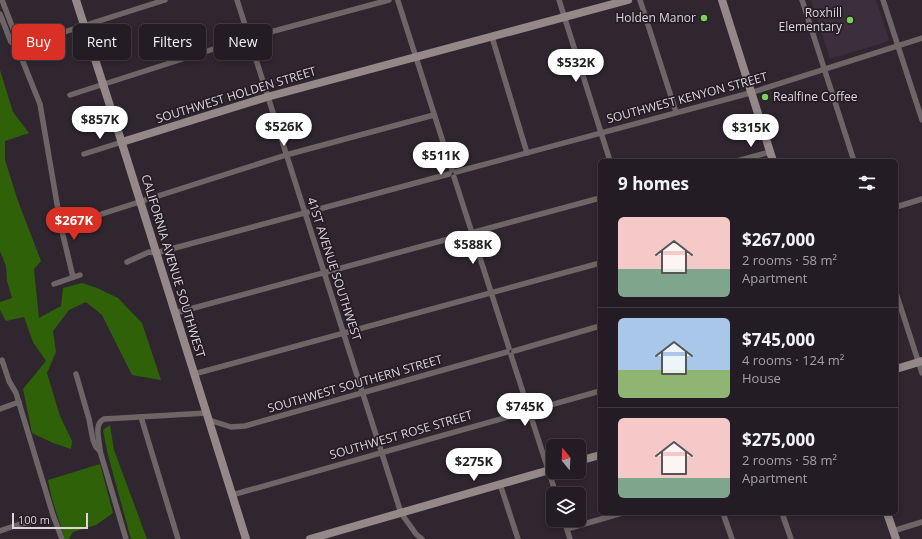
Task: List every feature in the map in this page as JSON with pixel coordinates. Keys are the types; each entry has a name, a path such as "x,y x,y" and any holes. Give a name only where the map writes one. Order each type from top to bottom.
{"main road":[{"name":"CALIFORNIA AVENUE SOUTHWEST","path":"76,0 83,24"},
{"name":"SOUTHWEST HOLDEN STREET","path":"122,142 267,97 628,0"},
{"path":"722,0 750,93 772,159"},
{"name":"CALIFORNIA AVENUE SOUTHWEST","path":"95,60 246,539"},
{"path":"898,368 920,361"},
{"path":"586,459 598,456"},
{"path":"310,539 327,537 401,513 546,471"},
{"path":"888,515 894,535"}],"street":[{"path":"2,0 12,26"},
{"path":"90,24 165,0"},
{"name":"41ST AVENUE SOUTHWEST","path":"237,0 244,24"},
{"path":"272,32 389,0"},
{"path":"398,0 529,411 546,459"},
{"path":"559,0 609,159"},
{"path":"640,0 676,112"},
{"path":"802,0 853,159"},
{"path":"883,0 922,120"},
{"path":"0,14 12,42"},
{"path":"492,37 527,153"},
{"name":"SOUTHWEST KENYON STREET","path":"127,262 149,252 156,253 750,93 922,38"},
{"path":"70,95 214,49"},
{"path":"23,60 40,104 61,227 73,277"},
{"name":"41ST AVENUE SOUTHWEST","path":"255,60 401,513 416,534 422,539"},
{"path":"61,227 286,155 434,115"},
{"name":"SOUTHWEST HOLDEN STREET","path":"84,154 122,142"},
{"path":"744,159 770,152"},
{"path":"175,313 598,199"},
{"path":"898,207 922,199"},
{"path":"194,374 598,264"},
{"path":"54,284 80,275"},
{"path":"898,299 920,361 922,374"},
{"name":"SOUTHWEST SOUTHERN STREET","path":"100,451 97,426 100,421 109,419 208,416 231,427 245,426 598,327"},
{"path":"2,360 9,381 19,402 62,539"},
{"path":"76,374 89,419 93,440 96,447 100,451 126,539"},
{"name":"SOUTHWEST ROSE STREET","path":"232,495 598,392"},
{"path":"0,409 19,402"},
{"path":"140,418 178,539"},
{"path":"500,484 518,539"},
{"path":"570,539 567,529 615,515"},
{"path":"724,515 732,539"},
{"path":"783,515 791,539"},
{"path":"0,531 31,522"},
{"path":"894,535 922,522"}],"shaded area":[{"name":"Roxhill Elementary","path":"811,0 876,0 889,39 886,42 830,59"}],"green space":[{"path":"0,70 13,112 29,133 5,141 5,160 18,201 41,261 34,269 39,318 61,306 63,288 82,283 118,298 142,323 161,380 132,375 102,315 86,302 69,310 53,331 56,352 47,373 60,416 72,441 71,449 53,443 32,433 23,389 46,361 33,342 24,317 6,321 0,310 0,302 12,298 7,281 6,266 0,251"},
{"path":"110,425 114,450 147,539 131,539 108,455 103,430"},
{"path":"100,464 113,513 96,525 73,532 69,539 65,539 52,499 48,480"}],"place":[{"name":"Holden Manor","path":"704,18"},
{"name":"Roxhill Elementary","path":"850,20"},
{"name":"Realfine Coffee","path":"765,97"}]}
